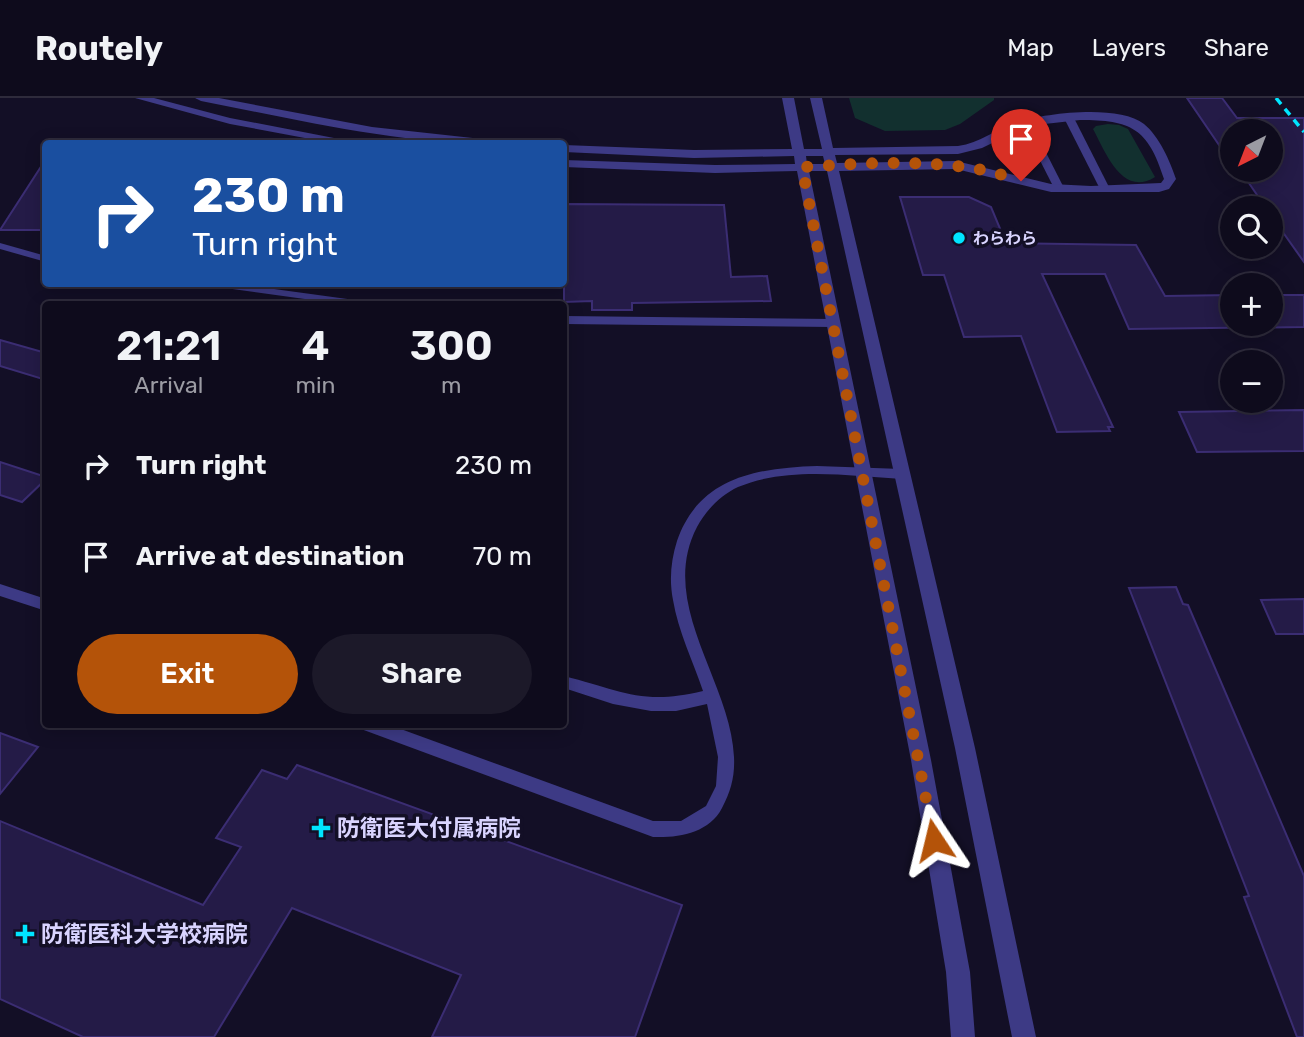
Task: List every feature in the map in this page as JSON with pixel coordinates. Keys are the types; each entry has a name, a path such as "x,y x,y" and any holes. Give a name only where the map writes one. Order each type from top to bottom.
{"street":[{"path":"141,98 230,121 337,140"},
{"path":"201,98 372,130 457,140"},
{"path":"788,98 925,787 958,972 963,1037"},
{"path":"816,98 965,748 1024,1037"},
{"path":"567,164 704,169 800,160 969,149 988,143 1026,123 1069,118 1113,118 1140,125 1169,175 1169,183 1159,188 1059,188 1035,185 993,171 956,165 830,159"},
{"path":"567,149 800,160"}],"lane":[{"path":"1069,118 1105,189"},
{"path":"1026,123 1059,188"},
{"path":"0,246 42,258"},
{"path":"240,287 340,301"},
{"path":"567,320 832,323"},
{"path":"378,728 653,830 684,829 707,816 722,795 728,764 724,737 680,599 679,561 688,529 695,517 717,495 732,485 750,479 796,471 902,474"},
{"path":"0,590 42,604"},
{"path":"567,683 620,700 645,704 666,705 712,696"}],"green space":[{"path":"849,98 994,100 960,124 945,130 885,131 855,118"},
{"path":"1108,124 1128,129 1155,177 1143,182 1133,181 1116,169 1093,129"}],"building":[{"path":"1187,98 1222,98 1237,118 1304,118 1304,262 1283,232 1283,196 1258,196 1248,182 1283,182 1283,119 1220,119 1220,146"},
{"path":"42,165 42,230 0,230"},
{"path":"900,197 969,197 991,207 1006,243 1136,245 1165,296 1220,295 1220,328 1129,329 1105,274 1042,274 1113,427 1108,427 1110,431 1057,432 1021,336 964,337 944,275 923,275"},
{"path":"567,204 724,205 731,277 767,276 771,301 632,303 632,310 592,310 592,301 564,301 564,287 567,287"},
{"path":"1283,295 1304,295 1304,327 1283,327"},
{"path":"0,340 42,352 42,379 0,366"},
{"path":"1283,410 1304,410 1304,451 1197,452 1179,412 1283,413"},
{"path":"0,462 42,476 42,483 22,502 0,495"},
{"path":"1176,587 1183,604 1188,605 1304,876 1304,1037 1297,1037 1244,897 1249,896 1129,588"},
{"path":"1304,599 1304,634 1276,634 1261,600"},
{"path":"0,733 38,747 0,794"},
{"path":"297,765 682,905 635,1037 432,1037 461,975 292,908 214,1037 83,1037 0,999 0,821 203,905 241,847 216,838 262,770 287,779"}],"railway":[{"path":"1276,98 1304,132"}],"place":[{"name":"わらわら","path":"959,238"},
{"name":"防衛医大付属病院","path":"321,828"},
{"name":"防衛医科大学校病院","path":"25,934"}],"route":[{"path":"934,840 802,167 956,165 993,171 1021,181"}]}
